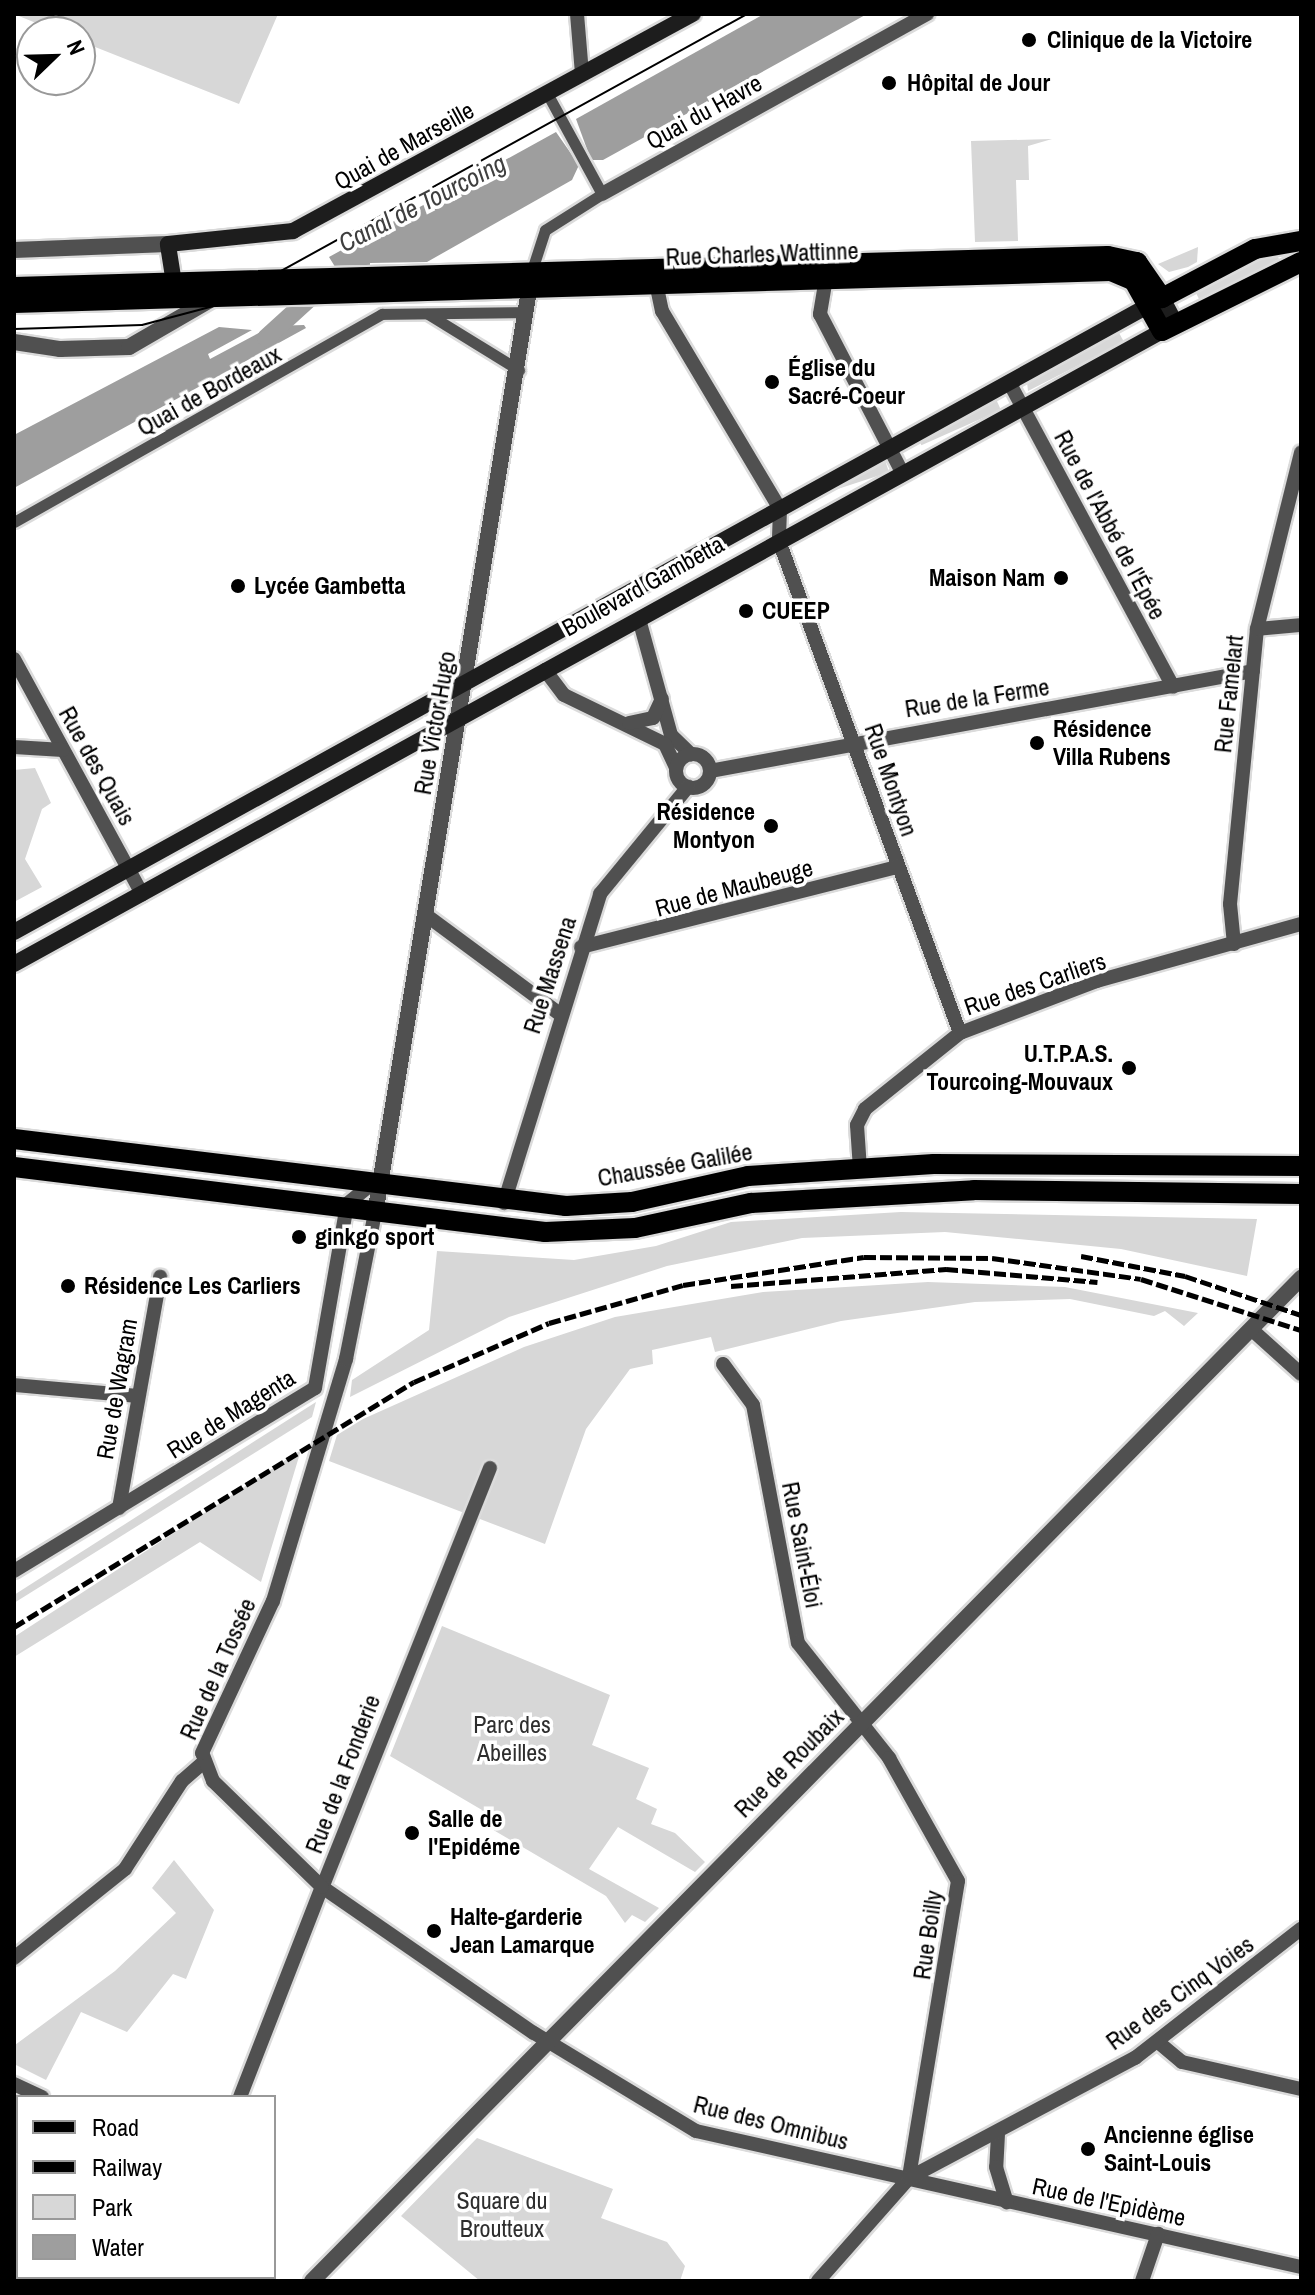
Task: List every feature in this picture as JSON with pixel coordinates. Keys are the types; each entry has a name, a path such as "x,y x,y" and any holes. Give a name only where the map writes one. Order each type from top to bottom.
{"main road":[{"name":"Quai de Marseille","path":"168,244 281,235 693,14"},
{"name":"Boulevard Gambetta","path":"14,932 1248,252 1301,241"},
{"path":"168,244 175,291"},
{"name":"Boulevard Gambetta","path":"14,964 1169,328 1301,262"},
{"name":"Rue Charles Wattinne","path":"175,291 210,300 332,298 531,280 656,283 828,271"},
{"name":"Rue Charles Wattinne","path":"175,291 358,282 828,271 1111,271 1131,278 1155,302 1169,328"},
{"path":"14,287 175,291"},
{"path":"14,303 175,291"},
{"name":"Chaussée Galilée","path":"14,1139 380,1181 504,1203 613,1204 723,1180 860,1169 1052,1161 1301,1166"},
{"name":"Chaussée Galilée","path":"14,1167 347,1204 475,1227 573,1232 635,1228 751,1203 931,1192 1301,1194"}],"street":[{"path":"577,14 582,74"},
{"name":"Quai du Havre","path":"531,280 545,230 602,194 927,14"},
{"path":"547,93 602,194"},
{"path":"14,250 168,244"},
{"path":"828,271 820,314 903,474"},
{"name":"Rue Victor Hugo","path":"376,1208 519,370 531,280"},
{"path":"656,283 668,324 780,509 779,541"},
{"path":"167,330 175,291"},
{"path":"14,342 120,348 167,330 210,300"},
{"name":"Quai de Bordeaux","path":"14,522 382,314 526,312"},
{"path":"428,313 519,370"},
{"name":"Rue de l'Abbé de l'Épée","path":"1009,382 1173,687"},
{"name":"Rue Famelart","path":"1234,944 1230,904 1257,629 1301,452"},
{"name":"Rue Montyon","path":"779,541 960,1033"},
{"path":"639,619 671,735 710,771"},
{"path":"1257,629 1301,625"},
{"name":"Rue des Quais","path":"14,659 142,894"},
{"path":"545,670 564,695 665,744 688,787"},
{"name":"Rue de la Ferme","path":"710,771 1253,671"},
{"path":"625,722 653,718 663,697"},
{"path":"14,747 63,750"},
{"path":"676,768 691,754"},
{"name":"Rue Massena","path":"504,1203 581,947 604,884 688,787 704,783 710,771"},
{"name":"Rue de Maubeuge","path":"581,947 898,867"},
{"path":"426,915 560,1014"},
{"name":"Rue des Carliers","path":"860,1169 857,1125 865,1109 960,1033 1097,981 1301,924"},
{"path":"347,1204 380,1181"},
{"name":"Rue de Magenta","path":"14,1571 315,1388 347,1204"},
{"name":"Rue de la Tossée","path":"322,1887 222,1791 203,1763 273,1601 346,1359 376,1208"},
{"name":"Rue de Wagram","path":"119,1508 160,1277"},
{"name":"Rue de Roubaix","path":"312,2281 1301,1278"},
{"path":"1251,1329 1301,1374"},
{"name":"Rue Saint-Éloi","path":"723,1364 753,1405 798,1643 860,1726"},
{"path":"14,1385 137,1396"},
{"name":"Rue de la Fonderie","path":"490,1468 322,1887 548,2042"},
{"name":"Rue Boilly","path":"860,1726 895,1768 960,1889 909,2178"},
{"path":"14,1958 125,1869 182,1781 203,1763"},
{"path":"241,2095 322,1887"},
{"name":"Rue des Cinq Voies","path":"818,2281 909,2178 998,2134 1158,2042 1301,1929"},
{"name":"Rue des Omnibus","path":"548,2042 696,2131 909,2178"},
{"path":"1158,2042 1182,2062 1301,2089"},
{"path":"14,2084 38,2095"},
{"path":"998,2134 996,2167 1007,2202"},
{"name":"Rue de l'Epidème","path":"909,2178 1301,2267"},
{"path":"1142,2281 1158,2234"}],"green space":[{"path":"14,14 278,14 239,104 96,47 96,16"},
{"path":"1052,139 1028,146 1029,180 1016,180 1018,241 975,242 971,141"},
{"path":"1198,247 1197,262 1188,267 1169,272 1158,264"},
{"path":"1275,251 1279,259 1200,301 1194,289"},
{"path":"1118,331 1124,342 1028,391 1027,382"},
{"path":"996,399 1001,410 921,445 917,434"},
{"path":"885,460 889,472 806,499 802,487"},
{"path":"35,768 51,803 42,809 25,859 42,887 14,902 14,770"},
{"path":"901,1212 1257,1219 1247,1276 1121,1249 945,1232 802,1238 667,1266 509,1317 350,1397 352,1380 429,1330 437,1251 574,1260 656,1246 731,1222"},
{"path":"928,1282 1065,1287 1198,1313 1184,1326 1165,1311 1154,1316 1070,1299 975,1302 841,1321 715,1352 711,1337 652,1350 653,1364 630,1369 586,1429 545,1544 329,1461 337,1435 363,1419 524,1347 615,1317 763,1292"},
{"path":"316,1402 312,1417 14,1603 14,1595"},
{"path":"301,1450 261,1582 200,1542 14,1657 14,1637"},
{"name":"Parc des Abeilles","path":"442,1626 610,1695 592,1745 649,1768 636,1799 657,1809 651,1824 675,1833 705,1862 695,1872 618,1827 589,1869 659,1908 645,1922 632,1915 625,1923 606,1896 478,1821 482,1810 390,1756"},
{"path":"174,1860 214,1910 186,1979 173,1974 127,2032 81,2012 46,2080 14,2064 15,2045 115,1971 176,1913 152,1888"},
{"name":"Square du Broutteux","path":"477,2138 613,2189 601,2218 667,2242 685,2266 680,2281 480,2281 401,2216"}],"water":[{"path":"764,14 867,14 603,160 591,160 576,119"},
{"path":"556,132 579,165 572,180 427,262 370,263 370,272 337,270 329,257"},
{"path":"304,325 306,328 14,488 14,435 219,327 252,330 208,354 210,359 272,326"}],"waterway":[{"name":"Canal de Tourcoing","path":"266,338 321,288"}],"tram line":[{"path":"14,329 142,325 221,304 747,14"}],"railway":[{"path":"1081,1256 1185,1276 1301,1315"},
{"path":"14,1627 414,1382 549,1323 683,1285 864,1257 992,1258 1141,1279 1301,1330"},
{"path":"731,1286 946,1269 1097,1282"}],"place":[{"name":"Clinique de la Victoire","path":"1029,40"},
{"name":"Hôpital de Jour","path":"889,83"},
{"name":"Église du Sacré-Coeur","path":"772,382"},
{"name":"Maison Nam","path":"1061,578"},
{"name":"Lycée Gambetta","path":"238,586"},
{"name":"CUEEP","path":"746,611"},
{"name":"Résidence Villa Rubens","path":"1037,743"},
{"name":"Résidence Montyon","path":"771,826"},
{"name":"U.T.P.A.S. Tourcoing-Mouvaux","path":"1129,1068"},
{"name":"ginkgo sport","path":"299,1237"},
{"name":"Résidence Les Carliers","path":"68,1286"},
{"name":"Salle de l'Epidéme","path":"412,1833"},
{"name":"Halte-garderie Jean Lamarque","path":"434,1931"},
{"name":"Ancienne église Saint-Louis","path":"1088,2149"}]}
